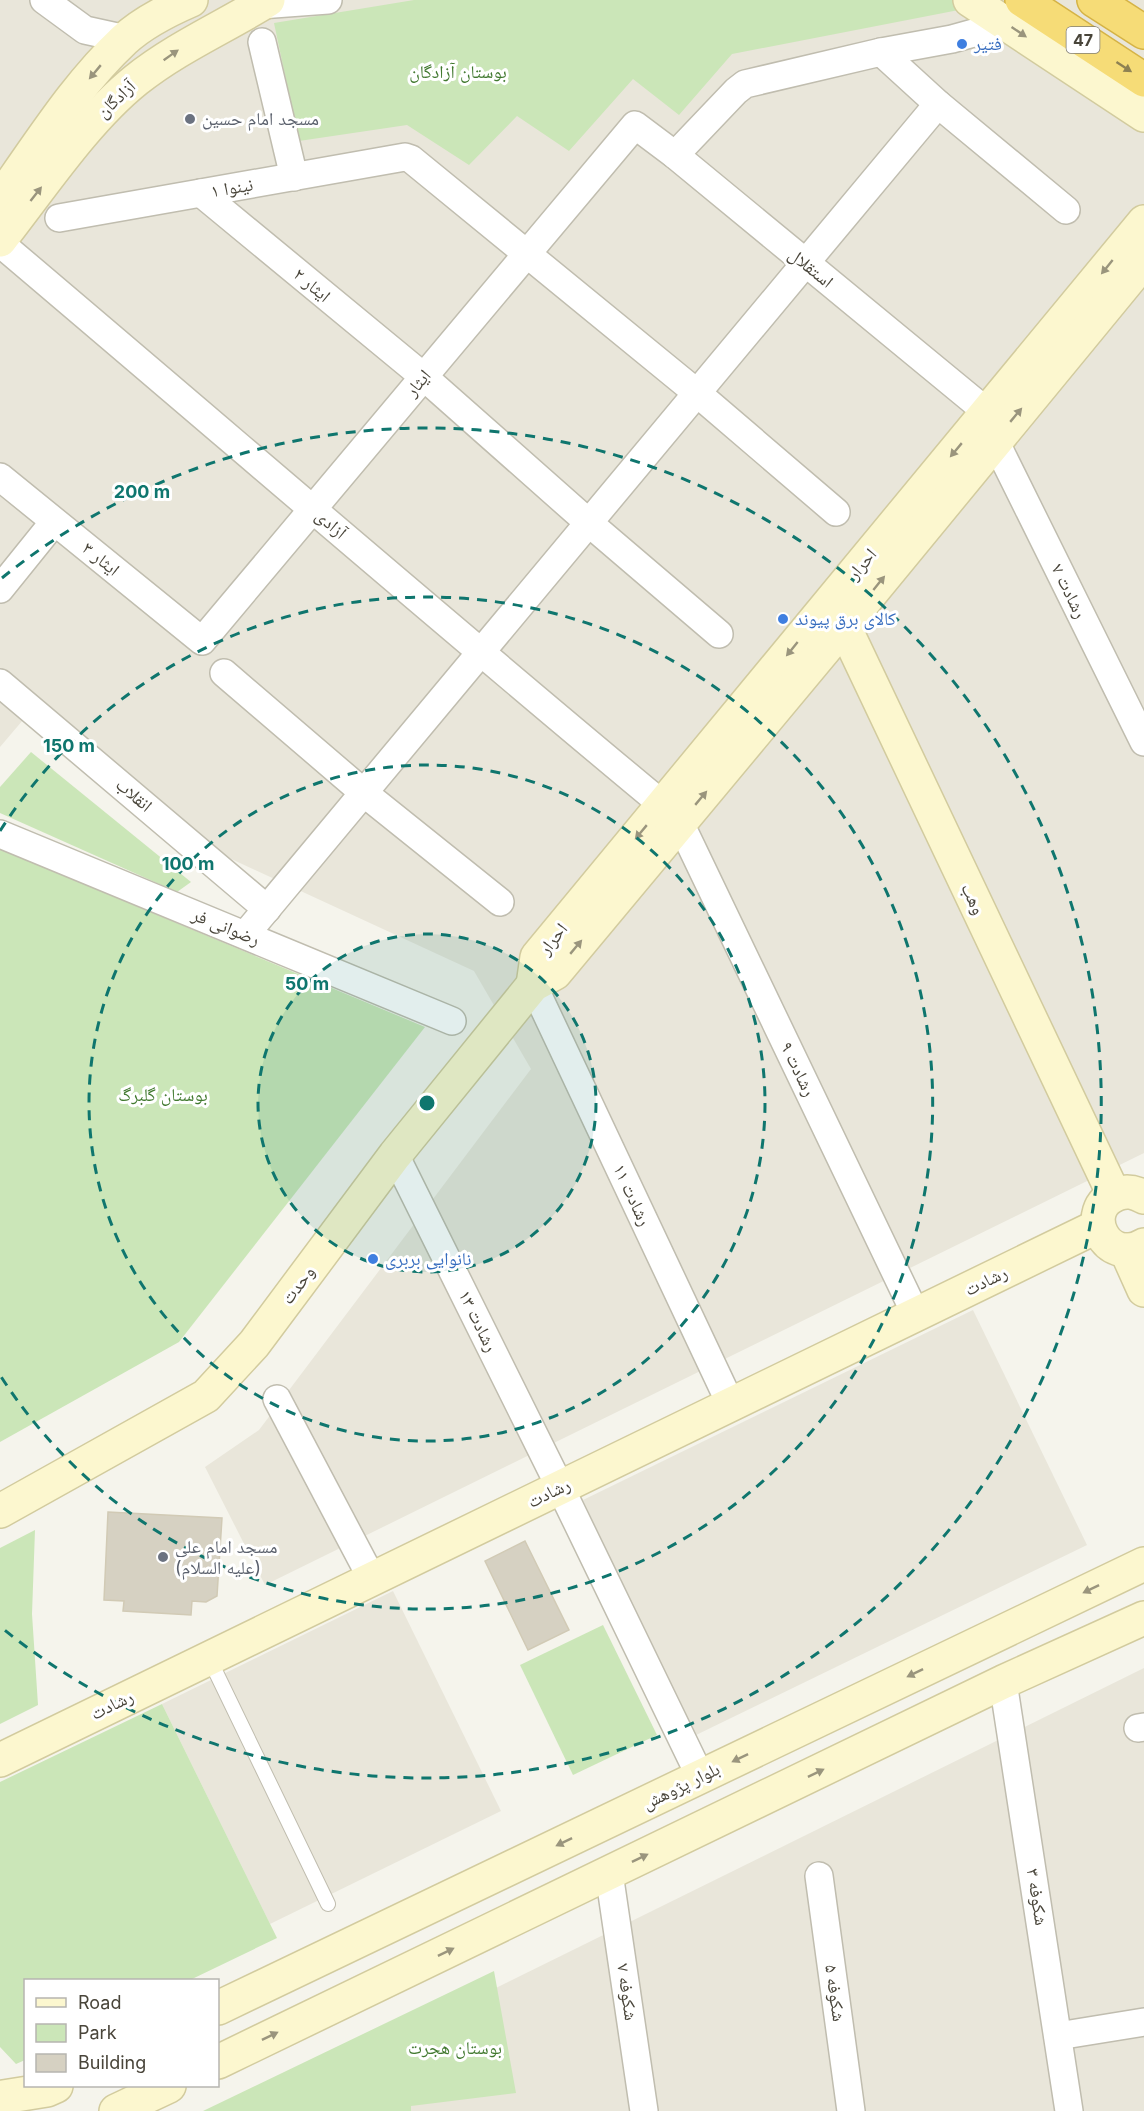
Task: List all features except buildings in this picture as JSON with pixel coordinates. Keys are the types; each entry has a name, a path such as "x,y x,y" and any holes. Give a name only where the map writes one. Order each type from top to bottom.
{"highway":[{"name":"47","path":"1022,0 1144,80"},
{"name":"47","path":"1094,0 1144,32"}],"street":[{"path":"44,0 85,30 126,39"},
{"name":"آزادگان","path":"0,200 68,104 100,65 126,39 191,0"},
{"path":"264,3 328,0"},
{"path":"970,0 1144,115"},
{"name":"آزادگان","path":"0,241 96,117 135,81 180,49 264,3"},
{"path":"675,155 736,91 746,84 881,52 952,39 988,28"},
{"path":"262,42 294,177"},
{"path":"881,52 939,104 1066,210"},
{"path":"245,935 939,104"},
{"name":"استقلال","path":"635,125 675,155 805,264 991,426"},
{"name":"ایثار","path":"201,641 635,125"},
{"name":"نینوا ۱","path":"59,218 405,157 411,159 527,254"},
{"name":"ایثار ۲","path":"201,193 424,377 589,524 719,634"},
{"name":"احرار","path":"533,985 537,957 671,814 833,618 991,426 1144,222"},
{"name":"آزادی","path":"0,241 480,654 671,814"},
{"path":"527,254 697,393 836,512"},
{"name":"احرار","path":"991,426 1143,264"},
{"name":"رشادت ۷","path":"991,426 1144,742"},
{"name":"ایثار ۳","path":"0,477 201,641"},
{"path":"0,589 54,522"},
{"name":"وهب","path":"833,618 1129,1196"},
{"path":"224,673 364,793 500,902"},
{"name":"انقلاب","path":"0,682 267,909"},
{"name":"رشادت ۹","path":"671,814 916,1315"},
{"name":"رضوانی فر","path":"0,834 452,1021"},
{"name":"وحدت","path":"0,1511 206,1396 254,1344 395,1155 533,985"},
{"name":"رشادت ۱۱","path":"533,985 731,1405"},
{"name":"رشادت ۱۳","path":"395,1155 700,1776"},
{"path":"1129,1196 1101,1208 1098,1226 1108,1243 1116,1248 1135,1248 1144,1290"},
{"name":"رشادت","path":"0,1760 1098,1226"},
{"path":"277,1399 372,1579"},
{"name":"بلوار پژوهش","path":"219,2008 1144,1564"},
{"path":"219,2062 1003,1682 1144,1618"},
{"name":"شکوفه ۳","path":"1003,1682 1069,2111"},
{"name":"شکوفه ۷","path":"609,1873 644,2111"},
{"name":"شکوفه ۵","path":"819,1876 851,2111"},
{"path":"1058,2036 1144,2022"},
{"path":"8,2102 53,2087"},
{"path":"116,2111 165,2087"}],"lane":[{"path":"209,1658 328,1904"}],"shaded area":[{"path":"0,0 1144,0 1144,1153 265,1585 205,1467 259,1430 531,1069 474,971 227,857 40,700 0,747"},
{"path":"973,1310 1087,1545 694,1736 583,1500"},
{"path":"393,1591 501,1811 270,1924 162,1704"},
{"path":"1144,1668 1144,2111 247,2111"}],"green space":[{"name":"بوستان آزادگان","path":"414,0 956,0 969,8 732,54 679,115 633,79 569,151 517,116 469,165 407,125 299,141 274,23"},
{"path":"31,752 191,882 177,892 0,813 0,787"},
{"name":"بوستان گلبرگ","path":"0,849 425,1027 179,1342 0,1442"},
{"path":"35,1530 32,1614 38,1705 0,1724 0,1548"},
{"path":"603,1625 657,1735 573,1775 520,1665"},
{"path":"162,1704 277,1938 192,1979 24,1979 24,2060 16,2064 0,2047 0,1782"},
{"name":"بوستان هجرت","path":"494,1971 516,2093 411,2106 411,2111 203,2111"}],"place":[{"name":"فتیر","path":"962,44"},
{"name":"مسجد امام حسین","path":"190,119"},
{"name":"کالای برق پیوند","path":"783,619"},
{"name":"نانوایی بربری","path":"373,1259"},
{"name":"مسجد امام علی (علیه السلام)","path":"163,1557"}]}
